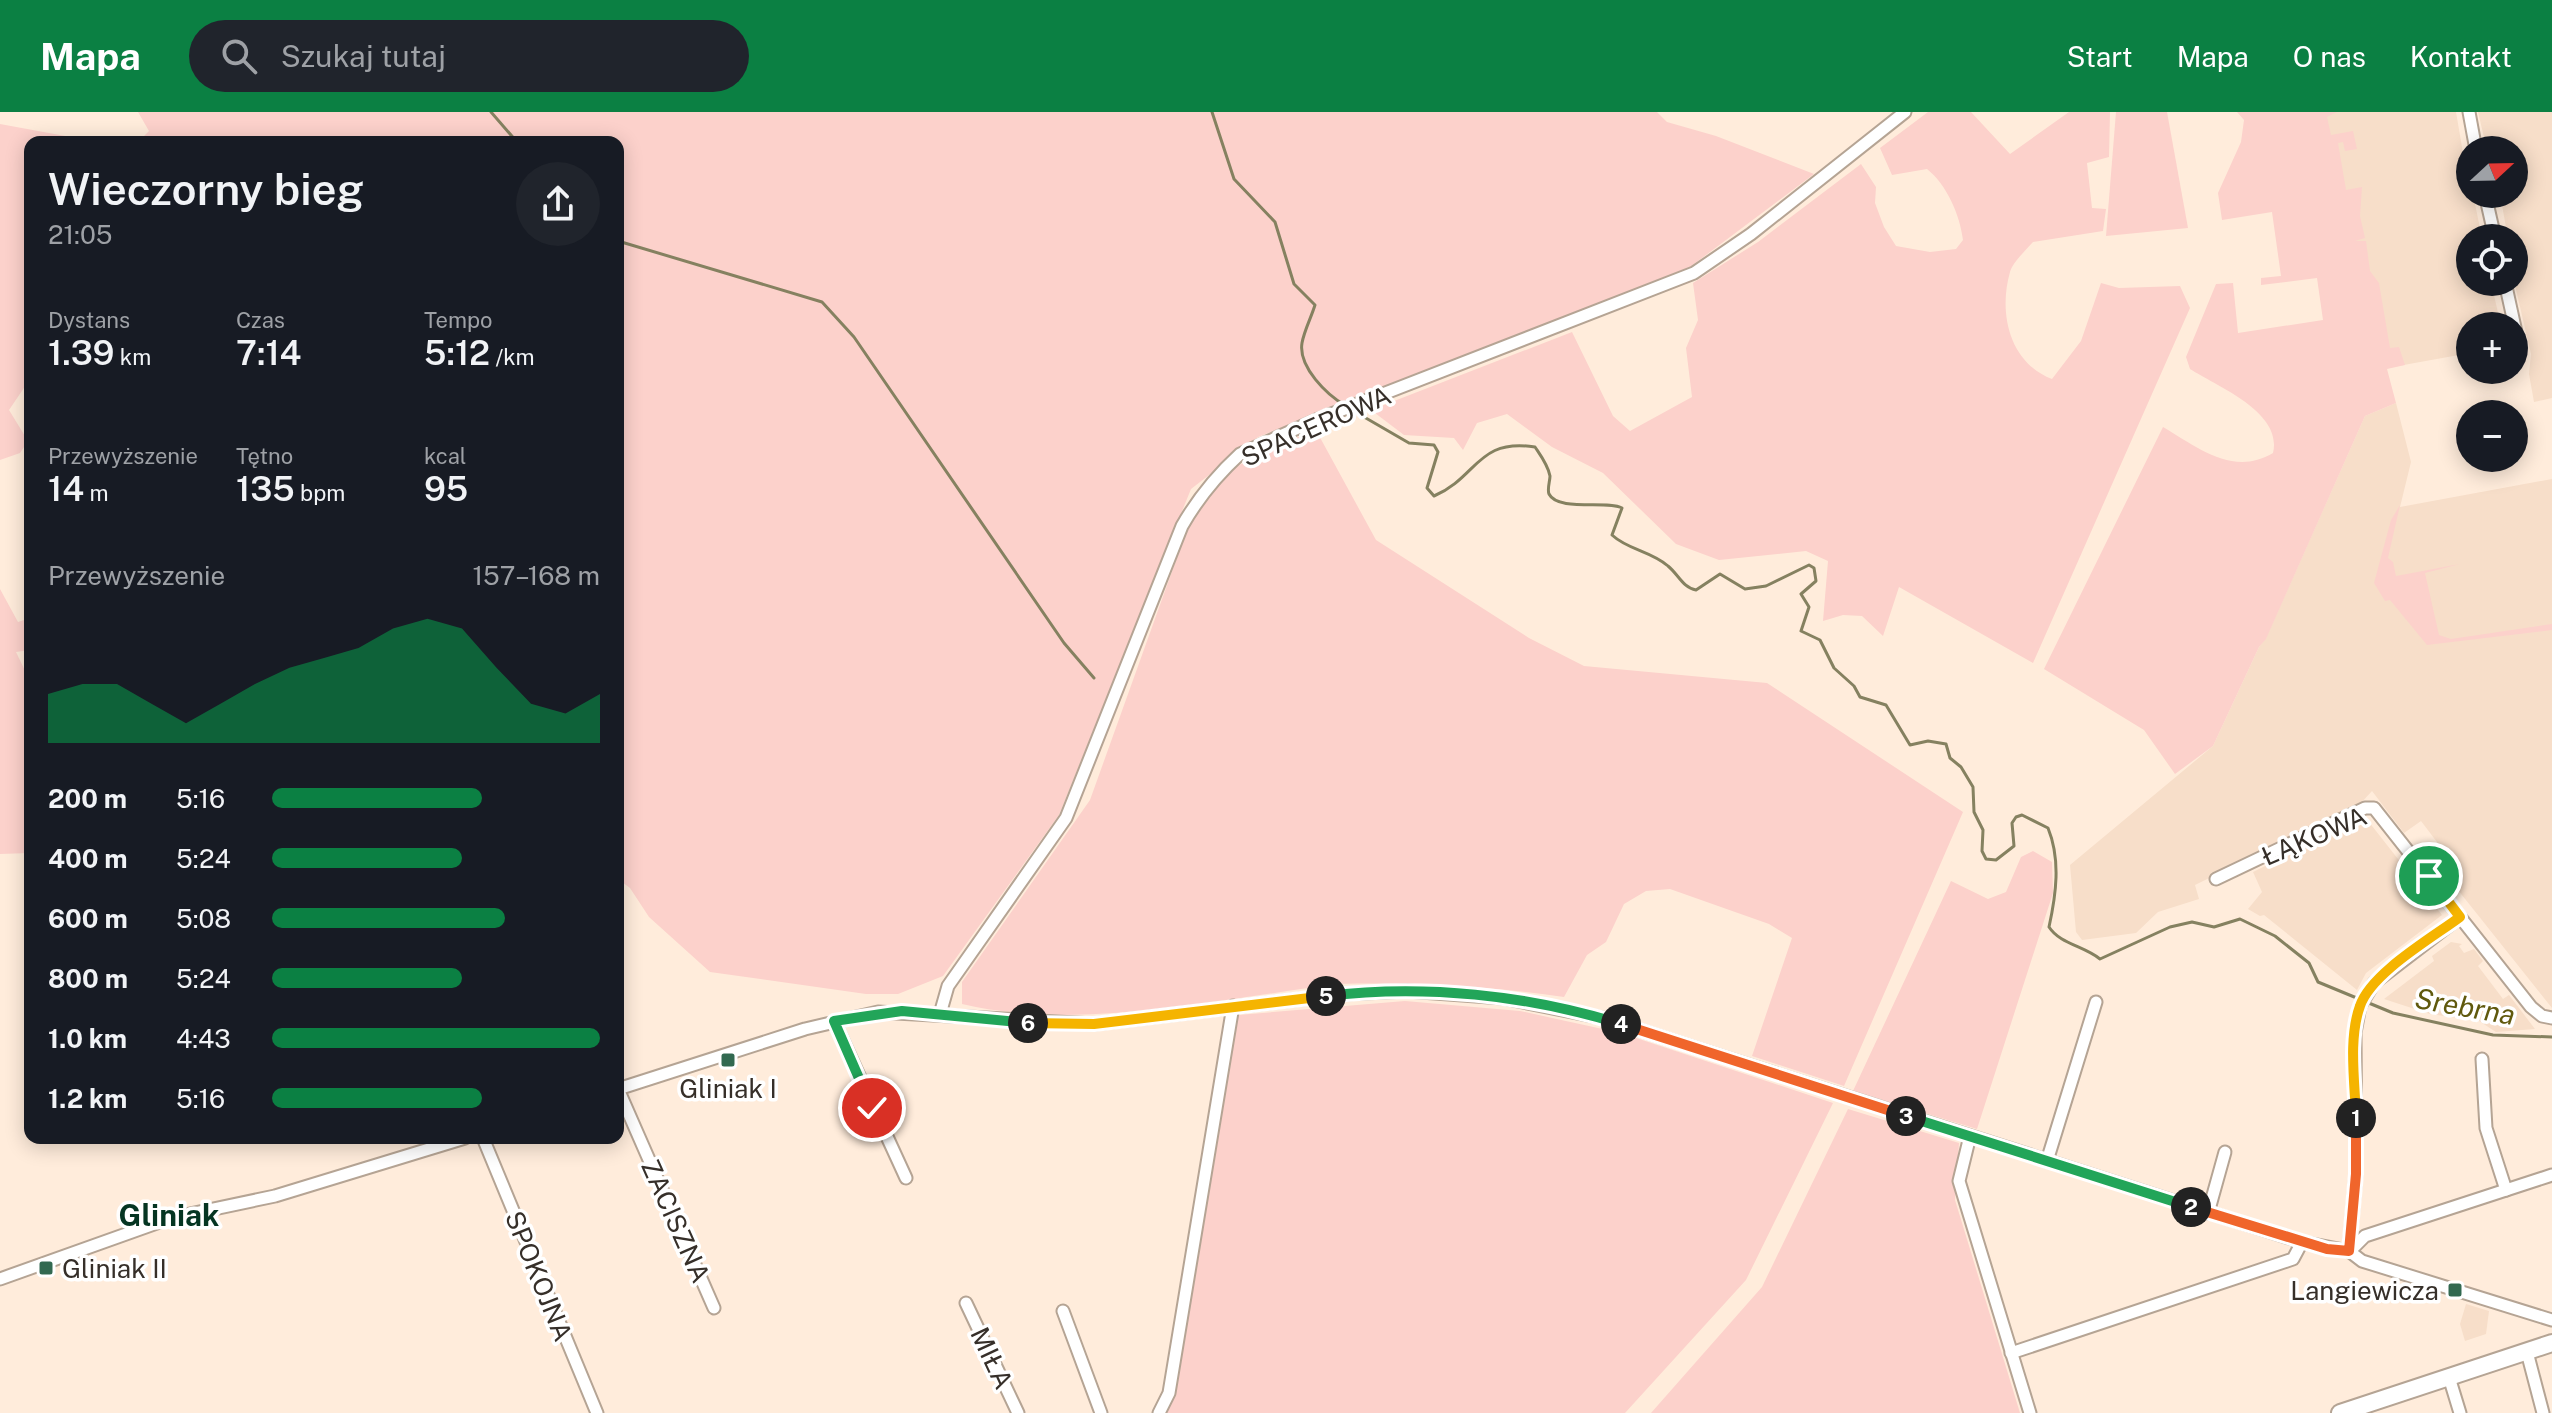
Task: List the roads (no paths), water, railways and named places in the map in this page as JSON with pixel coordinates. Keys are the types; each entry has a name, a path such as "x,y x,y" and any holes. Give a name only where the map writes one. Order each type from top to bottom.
{"main road":[{"path":"2340,1413 2373,1408 2449,1377 2552,1343"}],"street":[{"name":"SPACEROWA","path":"940,1014 948,986 1066,818 1182,526 1197,500 1240,454 1694,273 1751,234 1905,112"},
{"path":"2469,112 2473,136"},
{"name":"ŁĄKOWA","path":"2216,879 2370,807 2377,811 2537,1013 2552,1018"},
{"path":"2349,1251 2356,1174 2357,1014 2367,992 2460,917"},
{"path":"624,1087 834,1021 878,1012 1094,1024 1375,992 1503,998 1602,1018 2208,1213 2302,1242 2349,1251 2362,1261 2552,1320"},
{"path":"2047,1161 2096,1002"},
{"path":"1159,1413 1169,1393 1233,1006"},
{"path":"834,1021 906,1178"},
{"path":"2482,1059 2486,1128 2506,1190"},
{"name":"ZACISZNA","path":"624,1103 714,1308"},
{"path":"1976,1138 1959,1181 2030,1413"},
{"path":"0,1279 171,1218 275,1196 445,1144"},
{"name":"SPOKOJNA","path":"485,1144 597,1413"},
{"path":"2208,1213 2225,1152"},
{"path":"2349,1251 2365,1236 2552,1175"},
{"path":"2011,1353 2288,1260 2299,1253 2302,1242"},
{"name":"MIŁA","path":"966,1303 1018,1413"},
{"path":"1063,1311 1101,1413"},
{"path":"2527,1352 2543,1413"},
{"path":"2449,1377 2460,1413"}],"waterway":[{"path":"491,112 512,136"},
{"name":"Srebrna","path":"1212,112 1234,179 1275,222 1294,284 1315,305 1302,343 1309,371 1323,388 1346,406"},
{"path":"624,243 822,302 854,337 1064,643 1094,678"},
{"name":"Srebrna","path":"1352,410 1409,443 1434,445 1438,452 1427,488 1434,496 1501,448 1535,447 1548,468 1548,492 1554,499 1562,503 1622,508 1612,535 1661,561 1691,589 1696,590 1720,574 1745,589 1766,586 1809,565 1814,568 1816,581 1801,594 1809,607 1801,631 1820,640 1834,668 1854,686 1860,697 1886,705 1910,745 1928,741 1946,744 1950,758 1961,767 1973,787 1974,812 1983,830 1982,851 1986,859 1996,860 2014,846 2012,823 2016,817 2022,815 2048,828 2056,865 2049,927 2066,941 2100,959 2170,927 2192,922 2214,927 2240,919 2275,936 2309,963 2318,982 2393,1013 2493,1035 2552,1037"}],"place":[{"name":"Gliniak I","path":"728,1060"},
{"name":"Gliniak II","path":"46,1268"},
{"name":"Langiewicza","path":"2455,1290"}],"district":[{"name":"Gliniak","path":"169,1215"}]}
